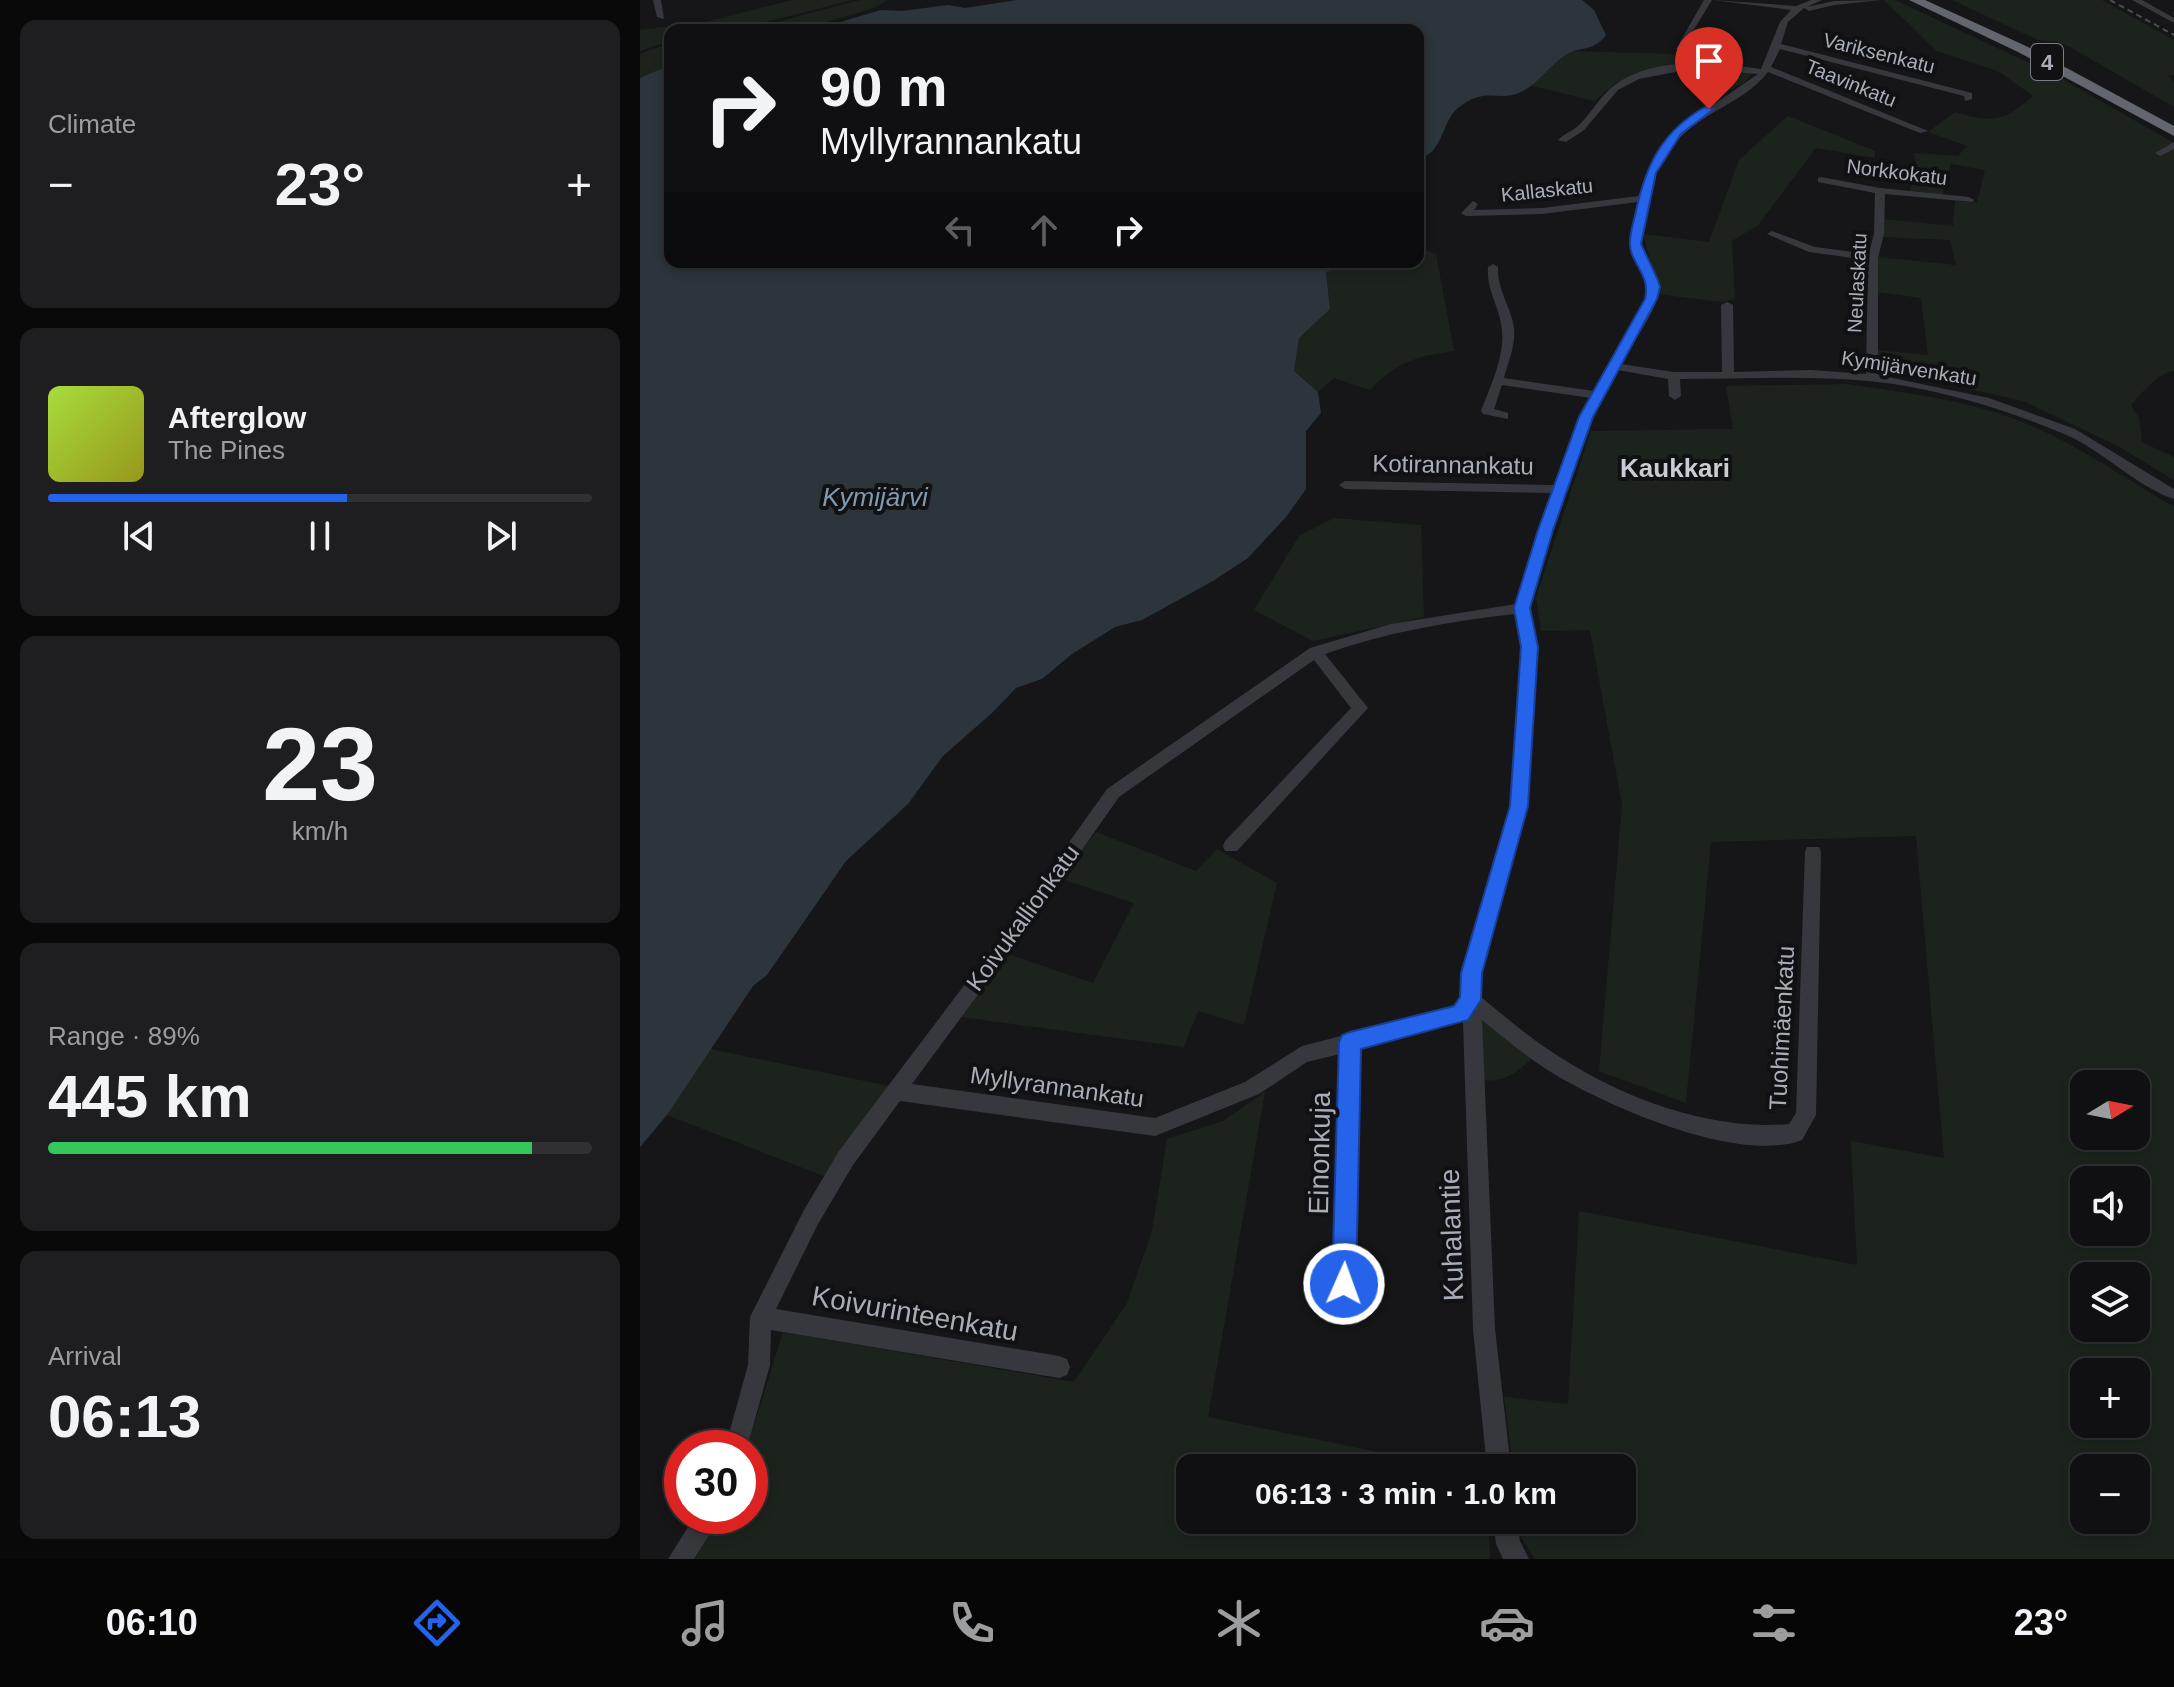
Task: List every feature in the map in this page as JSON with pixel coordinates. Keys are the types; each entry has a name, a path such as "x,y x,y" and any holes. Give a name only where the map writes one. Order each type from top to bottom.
{"highway":[{"name":"4","path":"1915,0 2022,49 2174,132"},
{"name":"4","path":"1935,0 2034,46 2174,121"}],"street":[{"path":"657,0 661,17"},
{"path":"1679,47 1708,0"},
{"path":"1717,0 1815,9 1834,3 1878,0"},
{"path":"1522,608 1561,489 1597,395 1651,299 1654,287 1635,244 1650,173 1690,120 1747,87 1765,70 1783,23 1797,7 1818,0"},
{"path":"2136,0 2174,21"},
{"name":"Variksenkatu","path":"1775,45 1969,95 1968,99"},
{"name":"Taavinkatu","path":"1563,140 1580,129 1607,96 1623,83 1653,74 1707,65 1765,70 1923,131"},
{"path":"2160,153 2174,145"},
{"name":"Norkkokatu","path":"1821,180 1880,191 1969,200"},
{"name":"Neulaskatu","path":"1872,378 1873,258 1879,233 1880,191"},
{"name":"Kallaskatu","path":"1473,204 1466,213 1542,211 1644,198"},
{"path":"1772,234 1813,250 1873,258"},
{"path":"1493,267 1491,283 1505,312 1509,335 1487,411 1504,416"},
{"path":"1727,305 1728,376"},
{"name":"Kymijärvenkatu","path":"1615,366 1674,376 1811,374 1872,378 1930,388 2028,414 2071,432 2174,495"},
{"path":"1674,376 1675,396"},
{"path":"1498,381 1597,395"},
{"name":"Kotirannankatu","path":"1345,485 1561,489"},
{"name":"Koivukallionkatu","path":"741,1430 759,1365 761,1317 818,1205 846,1158 1024,919 1113,793 1315,652 1352,637 1422,621 1522,608"},
{"name":"Kuhalantie","path":"1497,1454 1484,1329 1471,973 1519,806 1529,647 1522,608"},
{"path":"1231,846 1360,708 1315,652"},
{"name":"Tuohimäenkatu","path":"1471,1000 1553,1064 1637,1106 1750,1136 1795,1133 1806,1115 1813,852"},
{"name":"Myllyrannankatu","path":"895,1091 1155,1127 1252,1088 1302,1055 1460,1014 1471,1000"},
{"name":"Einonkuja","path":"1343,1314 1350,1042"},
{"name":"Koivurinteenkatu","path":"761,1317 1059,1367"},
{"path":"680,1559 697,1534"}],"shaded area":[{"path":"793,0 852,0 758,24 687,24"},
{"path":"860,0 888,0 874,8 820,24 770,24"},
{"path":"1884,0 1895,0 2059,77 2174,143 2174,371 2156,380 2131,405 2139,418 2142,442 2174,457 2174,480 2118,446 2023,401 1879,369 1876,350 1928,355 1921,298 1877,292 1877,257 1956,265 1950,240 1881,237 1883,219 1953,226 1955,201 1977,203 1985,170 1951,164 1942,195 1909,192 1918,172 1914,153 1958,156 1967,146 1928,132 1955,112 1979,118 1997,118 2014,111 2033,96 1998,71 1937,51"},
{"path":"1952,0 2102,0 2174,40 2174,75 2168,75 2174,83 2174,107 2070,47 2038,40"},
{"path":"664,27 664,43 640,51 640,30"},
{"path":"664,45 664,68 640,78 640,54"},
{"path":"1566,53 1670,54 1699,62 1617,82 1594,101 1529,85"},
{"path":"1695,68 1752,73 1745,82 1730,90 1682,70"},
{"path":"1788,116 1875,151 1875,158 1816,148 1758,225 1732,241 1735,299 1721,302 1657,294 1656,278 1644,234 1709,242 1739,160"},
{"path":"1424,250 1436,254 1454,351 1408,362 1389,373 1370,390 1334,378 1318,392 1294,372 1299,338 1330,308 1326,271 1334,268 1424,268"},
{"path":"1848,384 1933,398 1997,413 2037,428 2174,507 2174,1559 1535,1559 1522,1539 1521,1534 1636,1534 1636,1454 1511,1454 1504,1397 1568,1404 1579,1211 1857,1265 1851,1141 1944,1158 1916,836 1711,842 1686,1103 1599,1071 1622,805 1590,630 1541,631 1536,597 1591,431 1733,429 1726,386"},
{"path":"1334,518 1421,525 1424,617 1313,641 1254,610 1299,536"},
{"path":"1096,832 1196,871 1217,849 1277,883 1244,1025 1198,1011 1184,1047 961,1017 1008,954 1093,983 1134,903 1059,878"},
{"path":"1481,1014 1532,1058 1503,1079 1481,1079"},
{"path":"710,1049 889,1086 826,1177 667,1115"},
{"path":"1265,1092 1208,1417 1387,1454 1176,1454 1176,1534 1489,1534 1490,1559 695,1559 710,1534 768,1534 768,1430 753,1430 783,1332 1074,1382 1127,1303 1152,1231 1167,1139 1223,1121"}],"water":[{"path":"1017,0 1582,0 1594,10 1606,35 1591,47 1564,56 1521,92 1477,97 1468,101 1452,114 1437,145 1424,156 1424,24 834,24 881,10 902,11 948,5 965,8"},
{"name":"Kymijärvi","path":"664,68 664,268 1335,268 1326,272 1330,309 1299,338 1294,371 1318,392 1321,413 1306,431 1306,489 1286,517 1248,558 1213,581 1142,620 1115,627 1072,654 1042,679 1016,688 943,756 908,804 846,861 767,975 753,986 667,1115 640,1147 640,78"}],"railway":[{"path":"2110,0 2174,35"}],"district":[{"name":"Kaukkari","path":"1675,468"}],"route":[{"path":"1344,1284 1350,1042 1460,1014 1471,1000 1471,973 1519,806 1529,647 1522,608 1545,530 1586,417 1651,299 1654,287 1635,244 1650,173 1678,132 1690,120 1709,109"}]}
